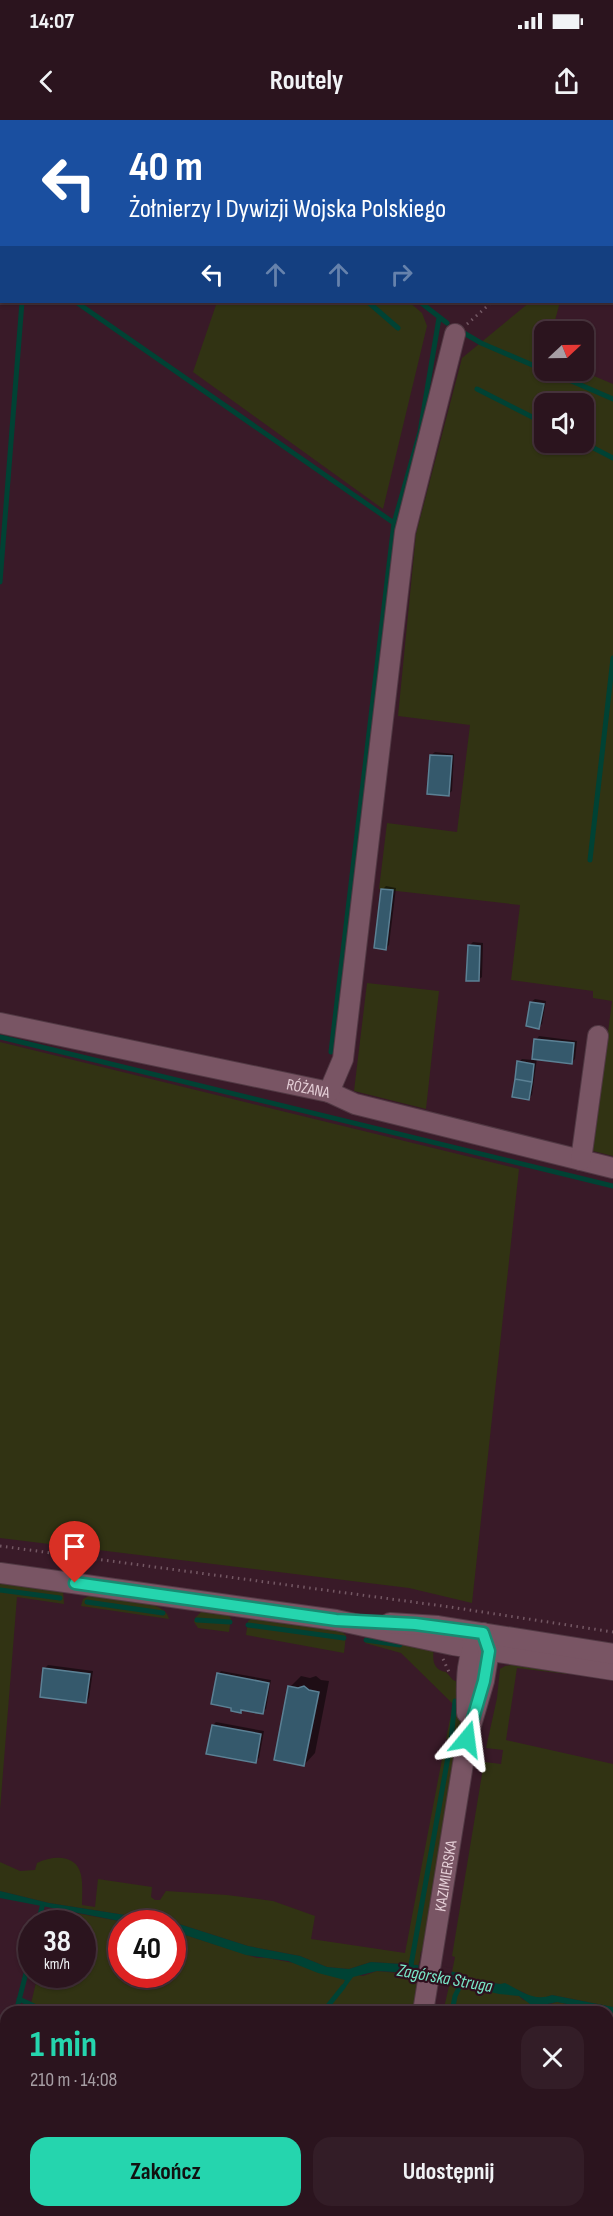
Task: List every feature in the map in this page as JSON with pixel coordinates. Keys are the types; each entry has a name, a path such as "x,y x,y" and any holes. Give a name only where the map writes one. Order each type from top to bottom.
{"street":[{"path":"329,1092 344,1059 405,532 455,334"},
{"name":"RÓŻANA","path":"0,1023 329,1092 355,1104 613,1168"},
{"path":"581,1160 598,1036"},
{"path":"0,1573 336,1620 415,1624 481,1644 613,1670"},
{"path":"481,1644 613,1653"},
{"name":"KAZIMIERSKA","path":"424,2006 467,1739 484,1681 481,1644"}],"path":[{"path":"455,334 491,303"},
{"path":"0,1545 450,1607 613,1632"}],"shaded area":[{"path":"217,303 410,303 422,313 427,326 383,509 193,372"},
{"path":"529,303 560,303 555,321 534,321 534,381 594,381 594,376 613,384 613,1156 593,1151 612,1001 593,998 593,991 511,980 520,905 379,889 387,823 457,832 470,725 398,716 416,534 462,358"},
{"path":"367,983 439,991 426,1109 354,1091"},
{"path":"0,1042 519,1169 472,1603 409,1588 0,1538"},
{"path":"0,1581 63,1590 64,1604 17,1597 0,1810"},
{"path":"91,1595 148,1603 166,1612 169,1619 81,1606 83,1599"},
{"path":"202,1611 228,1615 231,1618 229,1632 198,1628 194,1622"},
{"path":"253,1617 341,1631 346,1635 344,1653 246,1635 248,1621"},
{"path":"367,1637 434,1648 433,1660 436,1667 460,1683 462,1719 458,1740 446,1739 453,1704 401,1653 365,1643"},
{"path":"518,1664 568,1671 567,1674 517,1668 506,1740 613,1764 613,2006 552,1995 544,1998 531,1997 500,1984 473,1980 452,1972 455,1957 452,1956 484,1762 501,1764 503,1750 486,1748 497,1698 500,1669"},
{"path":"443,1754 456,1756 419,1965 371,1962 349,1969 327,1967 300,1956 248,1946 186,1926 186,1910 108,1910 108,1912 49,1903 0,1891 0,1862 20,1871 35,1870 37,1863 43,1860 63,1858 70,1860 79,1868 81,1875 82,1905 95,1907 98,1879 152,1887 151,1897 155,1900 160,1900 166,1891 273,1901 315,1916 311,1939 405,1953"},
{"path":"96,1917 108,1919 108,1988 186,1988 186,1935 257,1958 363,1976 377,1971 417,1975 414,2006 30,2006 35,1988 96,1988"},
{"path":"450,1982 519,1996 523,2000 547,2005 557,2002 578,2006 444,2006"}],"water":[{"path":"0,1891 49,1903 93,1910 62,1910 0,1898"},
{"path":"96,1910 108,1912 108,1919 96,1916"},
{"name":"Zagórska Struga","path":"186,1926 248,1946 300,1956 327,1967 349,1969 371,1962 417,1965 459,1973 473,1980 505,1983 533,1996 552,1995 608,2006 577,2006 557,2002 539,2006 530,2004 519,1996 499,1994 410,1973 377,1971 353,1977 345,1988 342,1986 345,1980 318,1973 288,1961 246,1955 186,1935"}],"pier":[{"path":"419,1962 452,1968 450,1986 417,1978"}],"building":[{"path":"430,755 452,756 449,796 427,794"},
{"path":"381,889 393,890 386,950 374,948"},
{"path":"468,945 480,946 479,981 466,981"},
{"path":"530,1002 544,1004 539,1029 526,1026"},
{"path":"534,1039 574,1043 572,1064 532,1059"},
{"path":"517,1061 534,1064 532,1082 515,1079"},
{"path":"515,1079 532,1082 529,1100 512,1097"},
{"path":"43,1668 90,1674 86,1703 40,1697"},
{"path":"217,1673 269,1683 263,1714 241,1710 241,1713 231,1711 231,1708 211,1704"},
{"path":"288,1686 298,1688 304,1686 309,1690 319,1692 304,1766 274,1760"},
{"path":"212,1725 261,1734 256,1763 206,1754"}],"waterway":[{"path":"0,582 22,303"},
{"path":"77,303 394,523"},
{"path":"369,303 398,328"},
{"path":"421,303 447,323"},
{"path":"331,1052 394,523 420,432 439,318"},
{"path":"464,333 481,343 534,366"},
{"path":"571,381 613,399"},
{"path":"477,389 534,418"},
{"path":"594,448 613,458"},
{"path":"590,860 613,658"},
{"path":"0,1037 613,1186"},
{"path":"0,1590 60,1598"},
{"path":"87,1602 163,1613"},
{"path":"197,1620 230,1622"},
{"path":"248,1625 344,1638"},
{"path":"366,1640 400,1645"},
{"path":"451,1740 455,1701"},
{"name":"Zagórska Struga","path":"411,1965 448,1757"},
{"name":"Zagórska Struga","path":"453,2006 460,1986"},
{"path":"328,2006 343,1987"},
{"path":"18,2006 22,1988"},
{"path":"19,1999 34,2006"}],"route":[{"path":"75,1583 336,1620 438,1626 483,1633 489,1651 484,1681 467,1739"}]}
